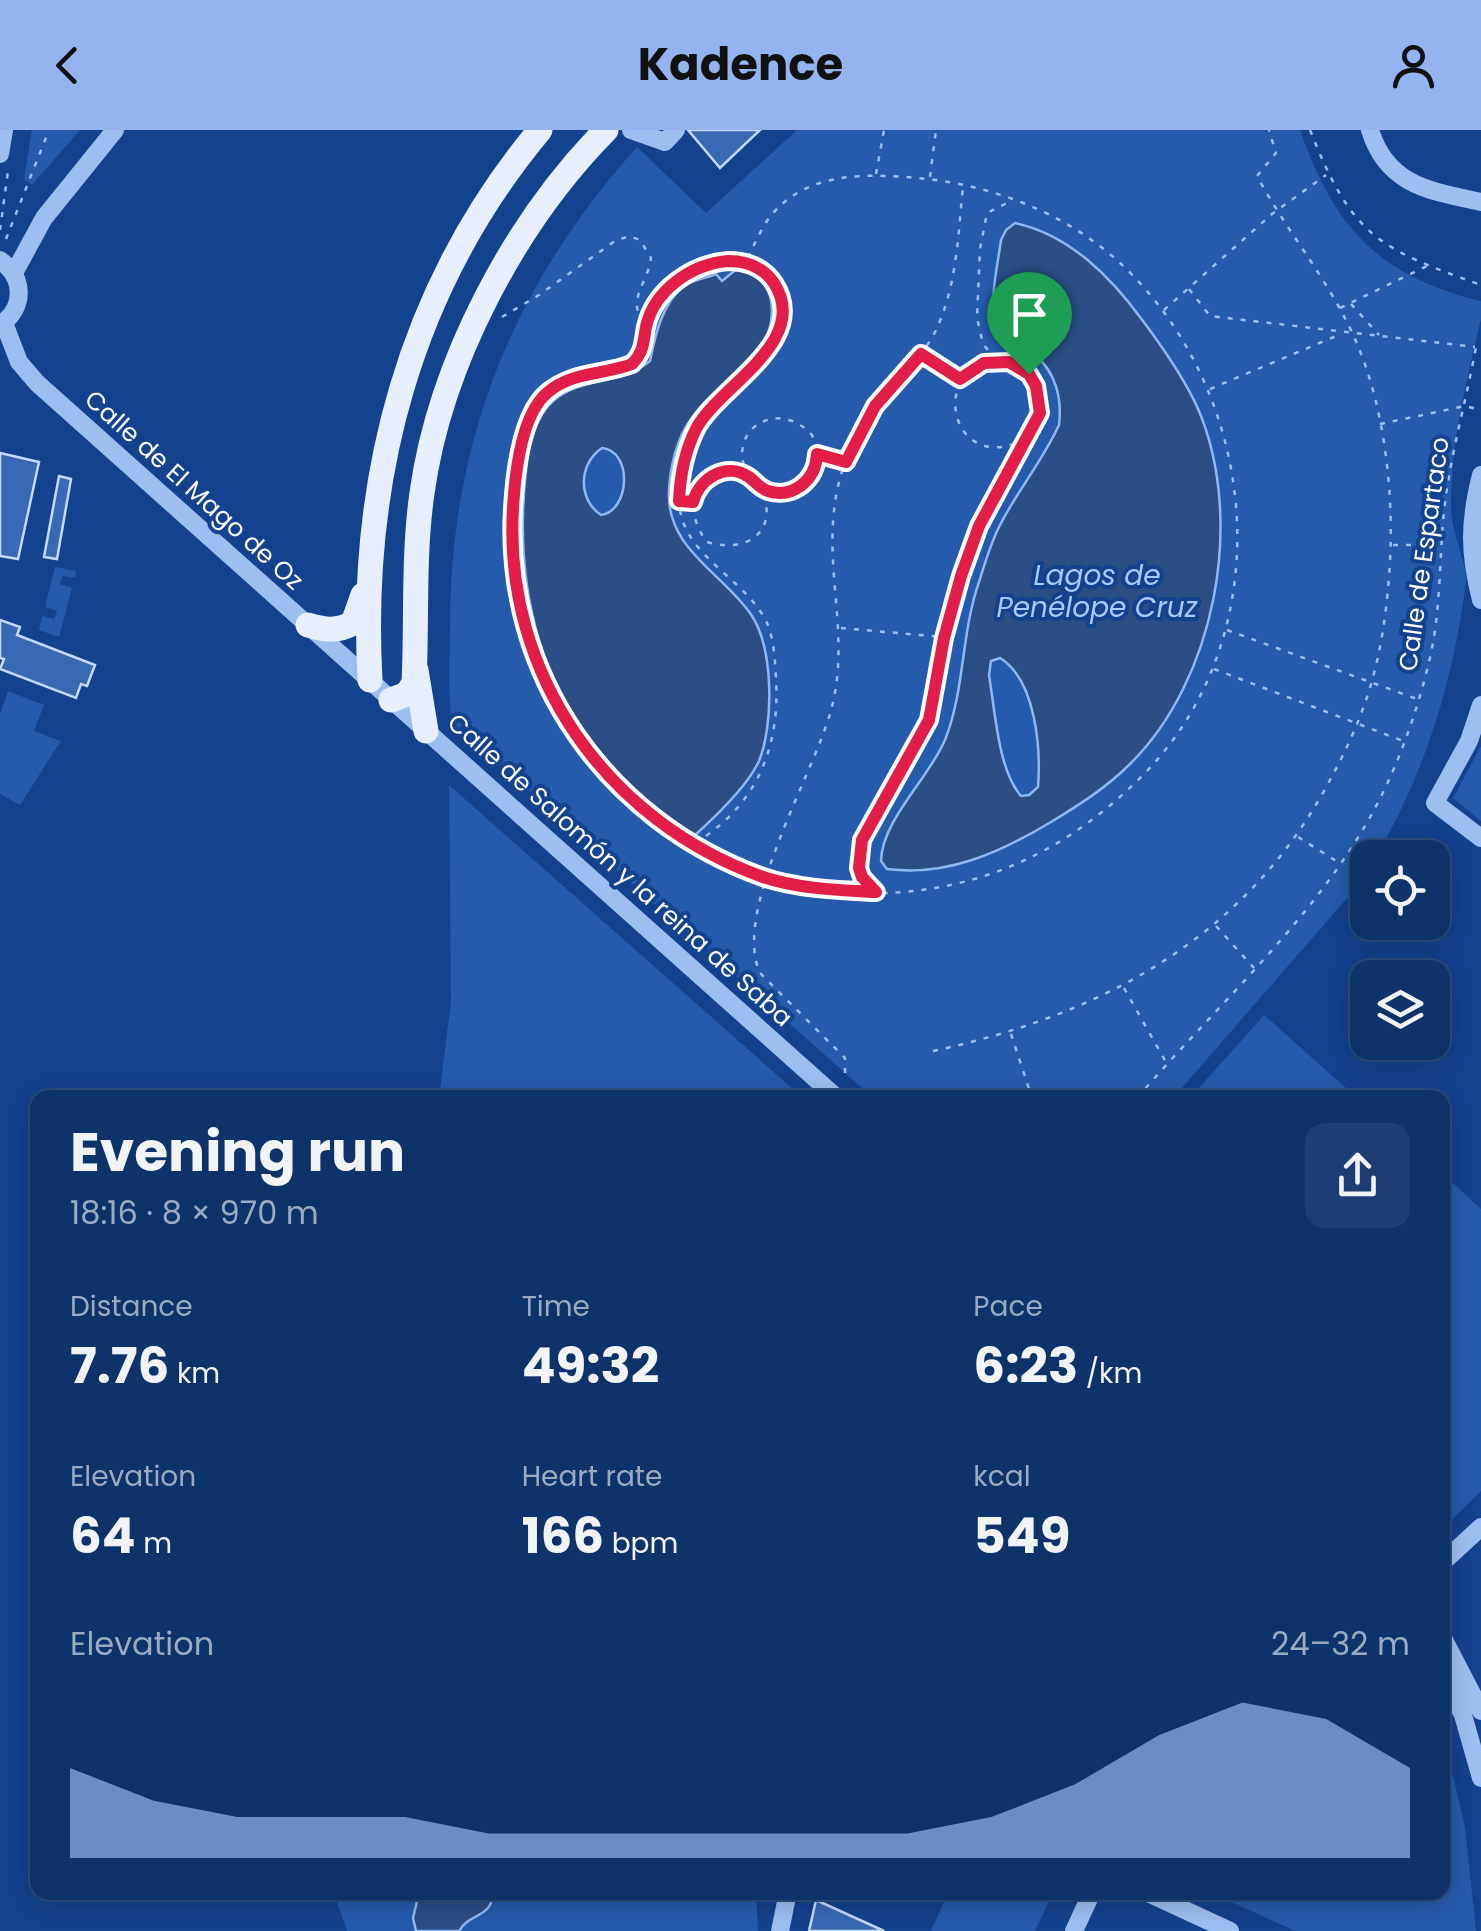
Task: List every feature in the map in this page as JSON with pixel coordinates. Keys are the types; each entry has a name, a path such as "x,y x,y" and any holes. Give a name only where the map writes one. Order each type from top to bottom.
{"main road":[{"path":"426,731 415,660 414,592 422,490 448,392 474,326 516,245 580,156 606,130"},
{"path":"415,660 406,673 388,677 369,669 368,581 378,483 391,422 409,360 465,237 504,174 537,131"},
{"path":"308,625 332,630 353,624 368,581"},
{"path":"391,700 411,691 415,660"}],"street":[{"path":"4,130 5,159"},
{"path":"2,324 18,302 18,282 7,266 115,130"},
{"path":"631,130 665,142 676,130"},
{"path":"1370,130 1376,150 1394,171 1418,188 1481,202"},
{"name":"Calle de El Mago de Oz","path":"2,324 28,375 308,625 369,669"},
{"path":"1481,476 1472,510 1470,545 1481,600"},
{"name":"Calle de Salomón y la reina de Saba","path":"369,669 391,700 828,1090"},
{"path":"1481,704 1470,741 1435,804 1481,838"},
{"path":"1450,1556 1481,1527"},
{"path":"1450,1651 1481,1711"},
{"path":"1450,1689 1463,1716 1481,1778"},
{"path":"780,1931 786,1900"},
{"path":"1074,1931 1088,1900"},
{"path":"1163,1900 1230,1931"}],"path":[{"path":"6,239 48,130"},
{"path":"876,176 884,130"},
{"path":"930,179 936,130"},
{"path":"933,1051 1010,1032 1079,1008 1123,987 1215,925 1256,887 1296,836 1344,757 1359,724 1373,682 1387,603 1391,495 1379,424 1352,334 1257,176 1276,153 1269,130"},
{"path":"1310,130 1328,174 1356,219 1385,246 1427,266 1481,284"},
{"path":"0,230 5,159"},
{"path":"1162,311 1278,209 1328,174"},
{"path":"695,843 721,825 757,782 772,748 777,707 767,622 743,590 688,533 679,501 682,467 696,430 727,389 767,355 781,325 782,310 777,288 763,271 746,261 716,262 681,277 669,288 646,326 646,342 632,364 575,377 544,395 534,410 520,451 512,532 514,572 524,622 540,670 582,745 619,790 669,829 695,843 766,878 876,892 939,888 987,876 1040,853 1086,825 1117,800 1166,748 1193,708 1213,668 1226,630 1236,575 1238,514 1231,464 1209,390 1162,311 1120,262 1059,218 964,185 930,179 876,176 818,182 793,195 767,222 746,261"},
{"path":"845,1073 845,1058 770,984 754,960 753,944 766,878 830,712 839,628 830,541 834,503 846,462 875,406 921,354 946,308 964,185"},
{"path":"996,361 978,331 980,248 987,213 1013,200"},
{"path":"500,309 492,323 539,296 615,240 629,236 640,240 650,258 636,303 646,326"},
{"path":"1339,308 1427,266"},
{"path":"1190,289 1210,316 1479,346"},
{"path":"1350,303 1380,336"},
{"path":"1209,390 1345,332"},
{"name":"Calle de Espartaco","path":"1144,1090 1312,904 1386,788 1419,699 1435,624 1448,480 1479,346"},
{"path":"921,354 960,379"},
{"path":"876,892 859,868 862,840 929,720 944,638 979,526 1024,439 1037,422 1040,394 1029,374 1009,362 976,366 960,379 954,412 969,437 978,444 999,448 1024,439"},
{"path":"1379,424 1464,406 1481,410"},
{"path":"707,542 694,523 693,502 699,486 708,478 731,471 749,477 761,488 784,493 796,489 814,471 817,454 812,435 793,420 769,418 758,424 743,444 742,456 749,477"},
{"path":"817,454 846,462"},
{"path":"699,546 707,542 734,547 757,536 767,513 761,488"},
{"path":"679,501 693,502"},
{"path":"1392,545 1442,545"},
{"path":"839,628 944,638"},
{"path":"1226,630 1419,699"},
{"path":"1213,668 1404,742"},
{"path":"1296,836 1341,864"},
{"path":"1215,925 1254,968"},
{"path":"1123,987 1167,1064"},
{"path":"1010,1032 1029,1090"}],"shaded area":[{"path":"32,130 80,130 32,185 24,179"},
{"path":"797,130 1300,130 1328,194 1365,242 1414,277 1481,301 1481,319 1460,412 1452,483 1452,517 1466,582 1446,687 1424,754 1385,840 1350,840 1348,897 1180,1090 864,1090 454,725 450,696 453,558 476,429 523,310 555,254 637,147 706,213"},
{"path":"55,567 76,571 75,578 63,576 60,584 72,588 59,637 39,630 42,616 54,619 57,611 45,607"},
{"path":"8,691 44,705 34,731 61,741 20,805 0,794 0,714"},
{"path":"1481,746 1481,821 1453,798"},
{"path":"449,785 794,1090 440,1090 451,1001"},
{"path":"1264,1015 1348,1090 1197,1090"},
{"path":"1450,1180 1481,1209 1481,1491 1450,1521"},
{"path":"1450,1764 1465,1827 1476,1931 1295,1931 1227,1900 1450,1900"},
{"path":"336,1900 756,1900 758,1931 347,1931"},
{"path":"945,1900 1050,1900 1035,1931 931,1931"}],"water":[{"name":"Lagos de Penélope Cruz","path":"1015,223 1035,229 1088,260 1131,305 1187,387 1213,455 1220,501 1214,598 1183,689 1159,729 1111,781 1051,822 973,860 931,869 887,869 881,861 889,830 945,740 956,701 973,601 991,545 1059,425 1057,389 1047,369 1031,352 1003,337 996,327 994,284 1006,230","holes":["1000,658 1012,668 1029,698 1037,735 1038,787 1021,796 1002,756 989,675 991,661"]},
{"path":"739,267 757,276 769,294 771,322 753,358 707,400 686,427 671,472 670,511 686,544 738,598 758,627 767,665 769,707 764,745 754,770 730,801 694,836 611,769 567,709 551,675 530,604 525,568 524,494 534,432 553,401 575,388 626,374 650,361 661,320 676,293 687,284 716,274 722,281","holes":["602,448 612,452 623,469 622,493 611,511 601,515 588,500 585,472"]},
{"path":"417,1900 492,1900 459,1931 416,1931 413,1918"}],"building":[{"path":"688,130 760,130 720,168"},
{"path":"0,453 39,462 18,559 0,556"},
{"path":"59,476 71,479 57,559 44,557"},
{"path":"0,620 20,627 17,635 95,665 87,686 81,684 76,698 0,669 4,659 0,658"},
{"path":"816,1900 884,1931 809,1931"}],"route":[{"path":"728,261 746,261 771,278 780,298 781,325 767,355 727,389 704,416 682,467 679,501 693,502 699,486 719,472 743,474 761,488 784,493 807,482 817,463 817,454 846,462 858,432 875,406 921,354 960,379 976,366 996,361 1009,362 1029,374 1040,394 1037,422 1024,439 979,526 950,614 929,720 862,840 859,868 876,892 766,878 669,829 619,790 582,745 554,698 540,670 518,597 512,532 517,472 534,410 544,395 575,377 632,364 646,342 646,326 669,288 702,265 728,261"}]}
